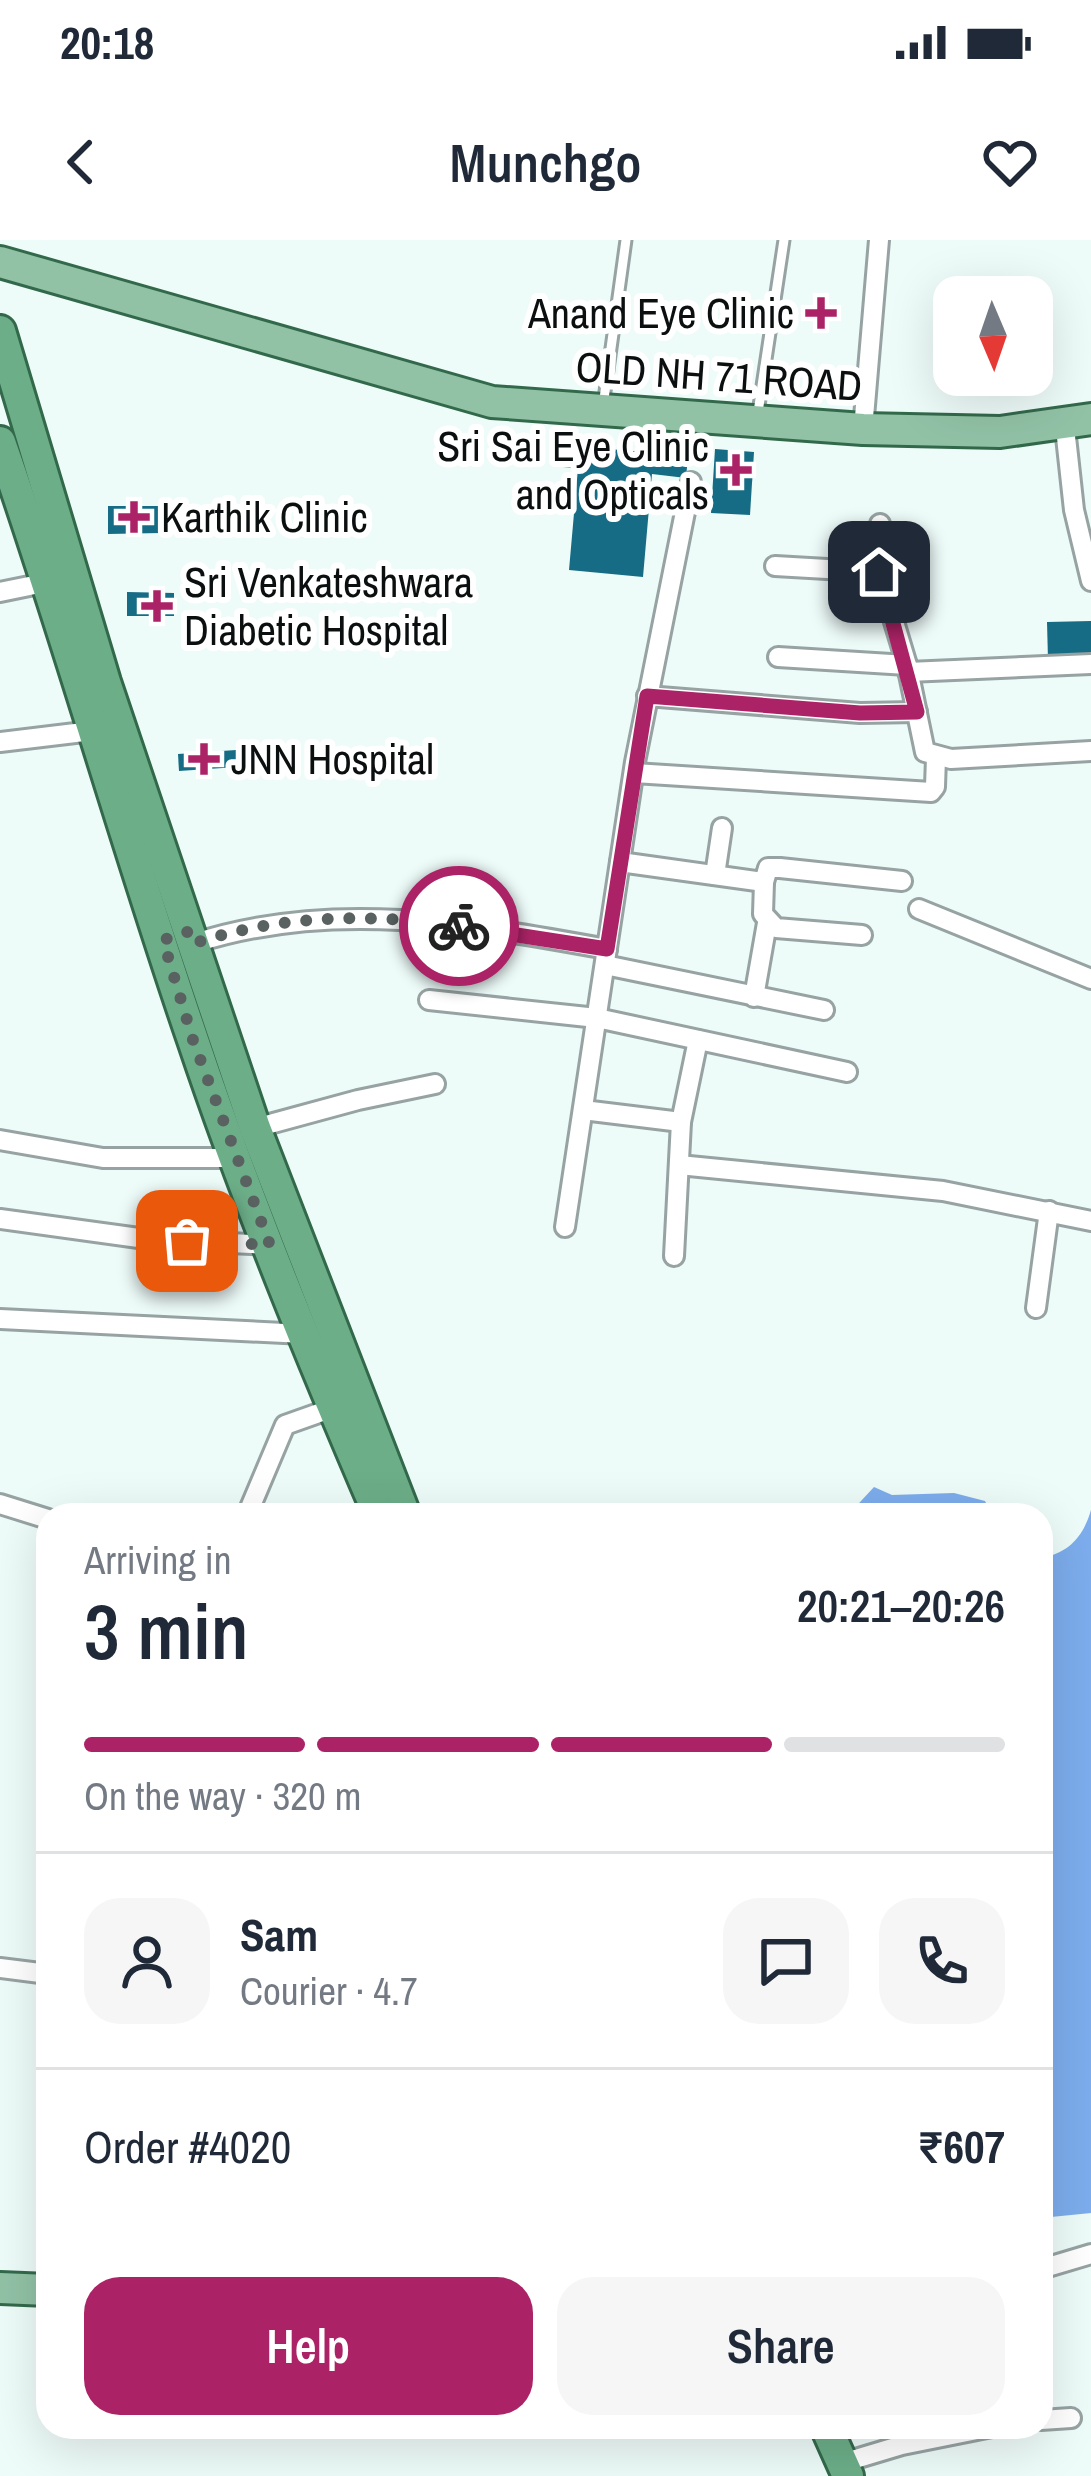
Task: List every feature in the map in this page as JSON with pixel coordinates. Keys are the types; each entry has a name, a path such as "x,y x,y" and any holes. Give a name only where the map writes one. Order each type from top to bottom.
{"highway":[{"path":"0,331 36,450 98,722"},
{"path":"36,450 3,450 98,722 400,1503"},
{"path":"183,938 193,1040 374,1503"},
{"path":"831,2439 845,2472"}],"main road":[{"name":"OLD NH 71 ROAD","path":"0,262 492,402 862,429 1083,430"},
{"name":"OLD NH 71 ROAD","path":"0,278 490,416 862,443 1001,446 1083,430"},
{"path":"0,2288 36,2290"}],"street":[{"path":"862,429 879,240"},
{"path":"1083,430 1074,509 1091,581"},
{"path":"565,1227 647,696 691,482"},
{"path":"880,524 879,572 908,669 925,752 936,758 1091,751"},
{"path":"775,566 879,572"},
{"path":"0,592 49,582"},
{"path":"778,657 908,669 1091,664"},
{"path":"647,696 860,713 917,712"},
{"path":"0,742 98,722"},
{"path":"634,773 931,792 936,758"},
{"path":"715,875 722,828"},
{"path":"620,862 764,882"},
{"path":"754,997 767,923 761,904 768,868 902,880"},
{"path":"919,909 1091,980"},
{"path":"183,938 291,920 444,923 824,1010"},
{"path":"767,923 776,928 862,935"},
{"path":"429,1000 597,1018 847,1072"},
{"path":"674,1256 681,1122 698,1040"},
{"path":"255,1128 435,1084"},
{"path":"583,1110 681,1122"},
{"path":"0,1140 103,1158 236,1159"},
{"path":"679,1166 943,1191 1091,1221"},
{"path":"1036,1308 1048,1211"},
{"path":"0,1220 146,1240 270,1245"},
{"path":"0,1319 304,1334"},
{"path":"252,1503 285,1425 333,1408"},
{"path":"0,1504 36,1515"},
{"path":"0,1968 36,1972"},
{"path":"1053,2265 1091,2254"},
{"path":"1053,2420 1071,2419"},
{"path":"845,2472 902,2445 932,2439"}],"lane":[{"path":"602,411 626,240"},
{"path":"757,422 784,240"}],"water":[{"path":"874,1487 892,1495 954,1493 986,1503 859,1503"},
{"path":"1091,1510 1091,2213 1053,2217 1053,1554 1074,1542"}],"building":[{"path":"565,445 688,456 686,478 652,474 643,577 569,570 578,468 563,467"},
{"path":"715,449 754,452 750,515 711,513"},
{"path":"108,506 161,506 161,533 108,534"},
{"path":"127,592 174,593 174,616 127,616"},
{"path":"1091,621 1091,659 1048,660 1047,622"},
{"path":"236,750 237,767 179,771 178,754"}],"way so far":[{"path":"187,1241 270,1245 193,1040 163,940 190,931 195,943 246,926 291,920 356,918 459,926"}],"place":[{"name":"Anand Eye Clinic","path":"821,313"},
{"name":"Sri Sai Eye Clinic and Opticals","path":"736,470"},
{"name":"Karthik Clinic","path":"134,517"},
{"name":"Sri Venkateshwara Diabetic Hospital","path":"157,606"},
{"name":"JNN Hospital","path":"204,759"}],"route":[{"path":"459,926 607,949 647,696 860,713 917,712 879,572"}]}
